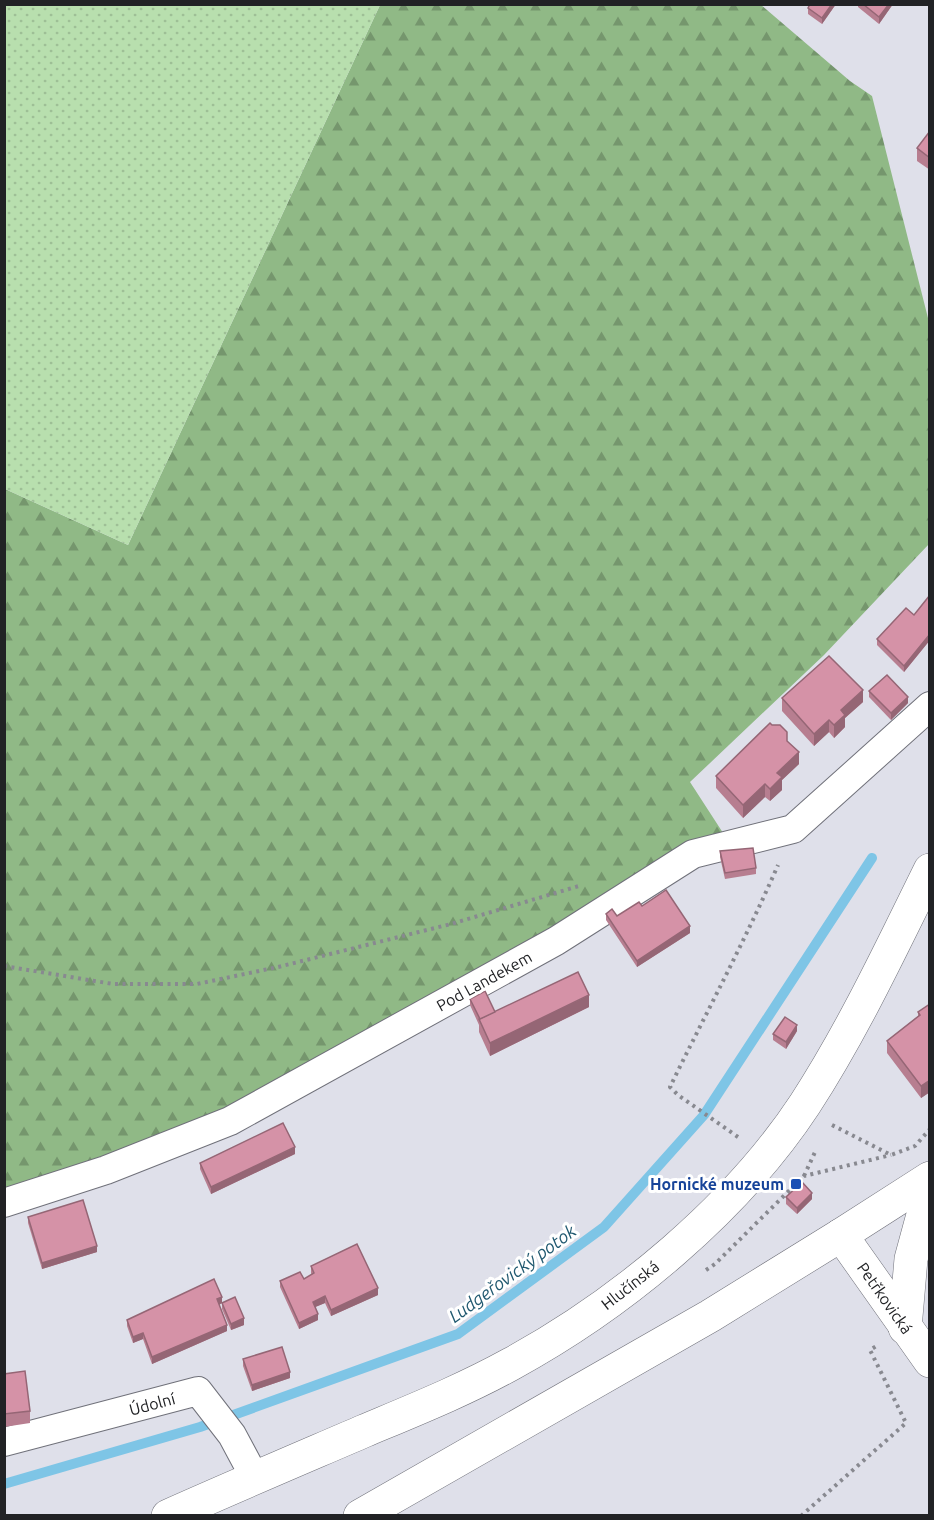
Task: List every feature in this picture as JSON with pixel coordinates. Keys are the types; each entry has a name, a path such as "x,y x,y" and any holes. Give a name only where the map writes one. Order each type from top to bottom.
{"street":[{"name":"Pod Landekem","path":"4,1203 106,1170 230,1121 556,941 693,854 793,829 930,706"},
{"name":"Hlučínská","path":"168,1515 446,1396 508,1366 566,1332 614,1299 661,1262 706,1221 767,1154 804,1105 858,1013 930,870"},
{"path":"360,1515 710,1316 930,1178"},
{"path":"905,1328 911,1259 930,1189"},
{"name":"Petřkovická","path":"841,1235 930,1361"},
{"name":"Údolní","path":"4,1442 198,1391 232,1435 255,1478"}],"path":[{"path":"742,1140 670,1087 708,1007 754,920 793,829"},
{"path":"4,966 112,984 196,984 278,967 451,924 590,883"},
{"path":"804,1105 828,1123 891,1155"},
{"path":"698,1276 716,1264 804,1176 891,1155 915,1146 930,1129"},
{"path":"801,1515 906,1423 870,1350 905,1328"}],"green space":[{"path":"5,4 380,5 128,545 5,489"},
{"path":"380,5 761,5 850,81 872,96 929,322 929,544 824,655 690,782 725,836 223,1112 75,1168 5,1190 5,489 128,545"}],"building":[{"path":"810,4 832,4 822,18 808,8"},
{"path":"863,4 889,4 879,17"},
{"path":"930,131 930,158 917,148"},
{"path":"930,595 930,634 904,666 877,639 906,608 914,615"},
{"path":"829,656 863,690 841,710 845,715 834,725 829,720 814,734 782,698"},
{"path":"887,675 908,697 891,713 869,691"},
{"path":"770,723 780,725 787,732 787,741 799,752 777,773 782,777 770,789 765,784 743,805 716,776"},
{"path":"753,848 756,868 725,873 720,851"},
{"path":"666,890 690,926 637,961 606,914 612,909 617,916 639,902 642,906"},
{"path":"578,972 589,995 490,1043 479,1019"},
{"path":"485,991 495,1012 480,1019 470,999"},
{"path":"930,1004 930,1080 921,1086 887,1041 920,1015 918,1012"},
{"path":"785,1017 797,1025 786,1042 773,1034"},
{"path":"283,1123 295,1147 211,1187 200,1163"},
{"path":"802,1182 812,1193 797,1208 786,1197"},
{"path":"83,1200 97,1246 42,1263 28,1217"},
{"path":"357,1244 378,1288 331,1310 325,1296 313,1302 318,1314 299,1323 280,1281 300,1272 304,1279 314,1273 311,1266"},
{"path":"214,1279 222,1297 217,1299 227,1325 152,1357 143,1333 133,1337 127,1320"},
{"path":"235,1297 244,1318 231,1324 222,1303"},
{"path":"282,1347 290,1372 252,1385 243,1359"},
{"path":"25,1371 30,1411 4,1414 4,1374"}],"waterway":[{"name":"Ludgeřovický potok","path":"4,1484 200,1427 458,1334 604,1227 704,1115 872,858"}],"place":[{"name":"Hornické muzeum","path":"796,1184"}]}
